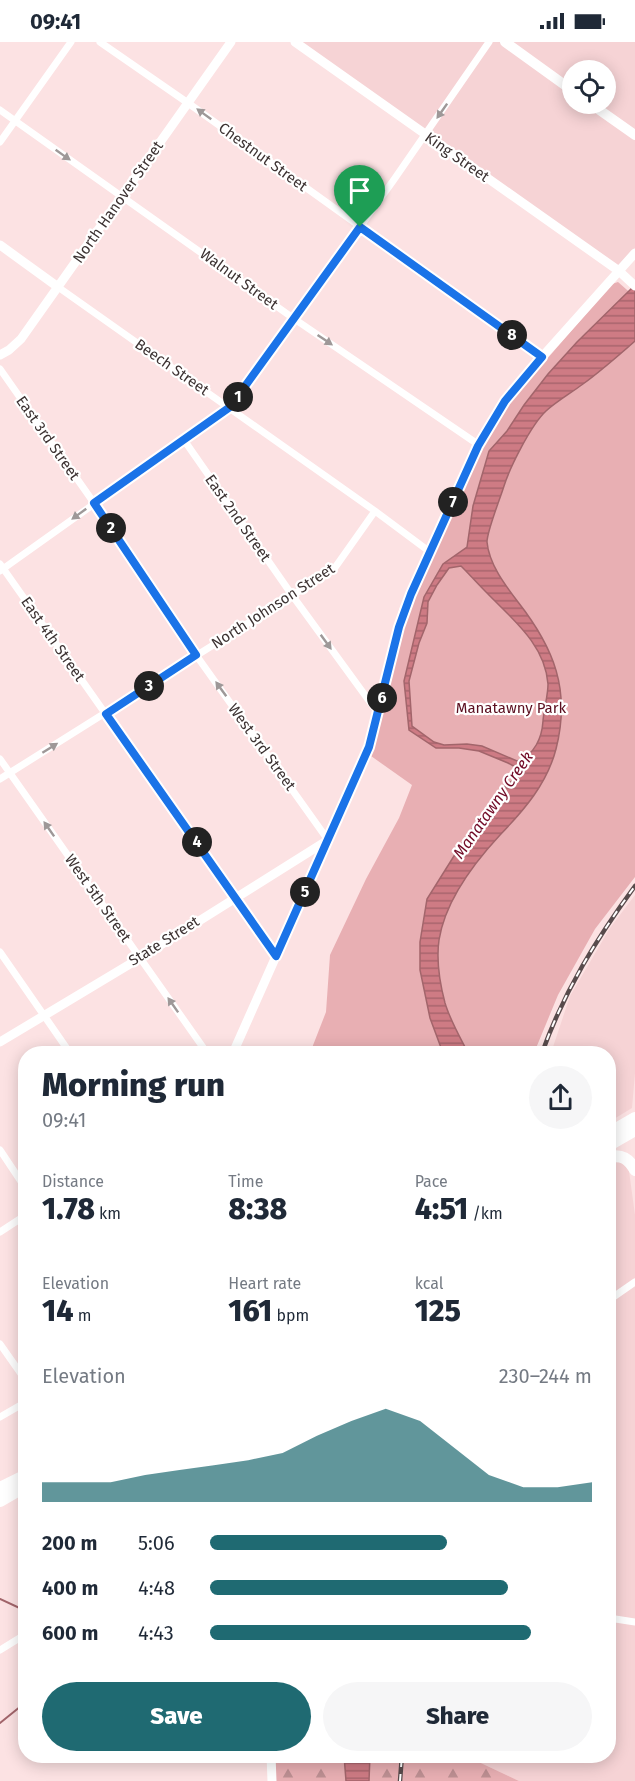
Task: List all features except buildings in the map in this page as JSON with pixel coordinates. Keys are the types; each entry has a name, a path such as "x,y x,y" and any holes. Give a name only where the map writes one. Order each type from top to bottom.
{"highway":[{"path":"616,1129 635,1118"},
{"path":"616,1141 635,1130"},
{"path":"616,1155 625,1157 635,1170"},
{"path":"0,1488 18,1478"},
{"path":"0,1501 18,1491"}],"main road":[{"path":"505,42 562,83"},
{"path":"605,114 635,135"}],"street":[{"path":"0,142 71,42"},
{"name":"Chestnut Street","path":"100,42 542,357"},
{"name":"North Hanover Street","path":"0,355 21,339 231,42"},
{"name":"King Street","path":"295,42 622,273 635,286"},
{"path":"1,568 230,407 360,227 489,42"},
{"name":"Walnut Street","path":"0,111 478,446"},
{"name":"Beech Street","path":"0,245 430,552"},
{"path":"236,1046 369,747 399,627 478,446 505,401 542,357 622,273 635,253"},
{"name":"East 3rd Street","path":"0,369 196,655"},
{"name":"East 2nd Street","path":"184,440 378,713"},
{"name":"North Johnson Street","path":"0,779 334,569 375,511"},
{"name":"East 4th Street","path":"1,568 276,956"},
{"name":"West 3rd Street","path":"196,655 328,840"},
{"name":"West 5th Street","path":"0,759 202,1046"},
{"name":"State Street","path":"0,1042 140,958 235,896 328,840"},
{"path":"0,952 65,1046"},
{"path":"0,1150 18,1177"},
{"path":"0,1232 18,1220"},
{"path":"616,1295 635,1282"},
{"path":"0,1344 18,1370"},
{"path":"0,1417 18,1407"},
{"path":"616,1619 635,1622"},
{"path":"0,1650 18,1639"},
{"path":"271,1763 272,1781"}],"shaded area":[{"path":"296,42 635,42 635,253 619,271"},
{"path":"635,895 635,1073 632,1108 616,1118 616,1046 553,1046 570,996 610,928"},
{"path":"621,1161 629,1171 635,1215 635,1781 519,1781 481,1763 616,1763 616,1162"}],"green space":[{"name":"Manatawny Park","path":"618,282 635,297 635,877 595,929 558,995 537,1046 313,1046 326,1012 330,955 366,879 399,818 412,785 371,756 405,622 416,593 483,447 514,397 612,284"},
{"path":"269,1763 481,1763 519,1781 272,1781"}],"water":[{"name":"Manatawny Creek","path":"635,285 635,341 540,417 511,468 489,530 488,550 494,566 531,619 550,653 560,689 560,728 552,762 541,785 471,871 447,912 439,940 439,972 445,1003 465,1046 440,1046 430,1018 420,970 420,942 427,899 464,840 504,787 524,772 479,751 436,748 409,730 404,681 424,597 443,564 467,547 473,506 489,451 507,431 548,374","holes":["461,566 526,633 541,657 548,684 541,733 529,754 517,761 482,746 444,745 434,742 412,726 409,681 427,623 428,602 449,568"]},
{"path":"345,1763 370,1763 369,1781 346,1781"}],"waterway":[{"path":"0,1599 18,1607"},
{"path":"0,1723 18,1708"}],"railway":[{"path":"545,1046 560,1008 582,966 635,886"},
{"path":"400,1781 401,1763"}],"route":[{"path":"360,227 542,357 505,401 478,446 404,609 369,747 276,956 106,714 196,655 94,503 230,407 360,227"}]}
